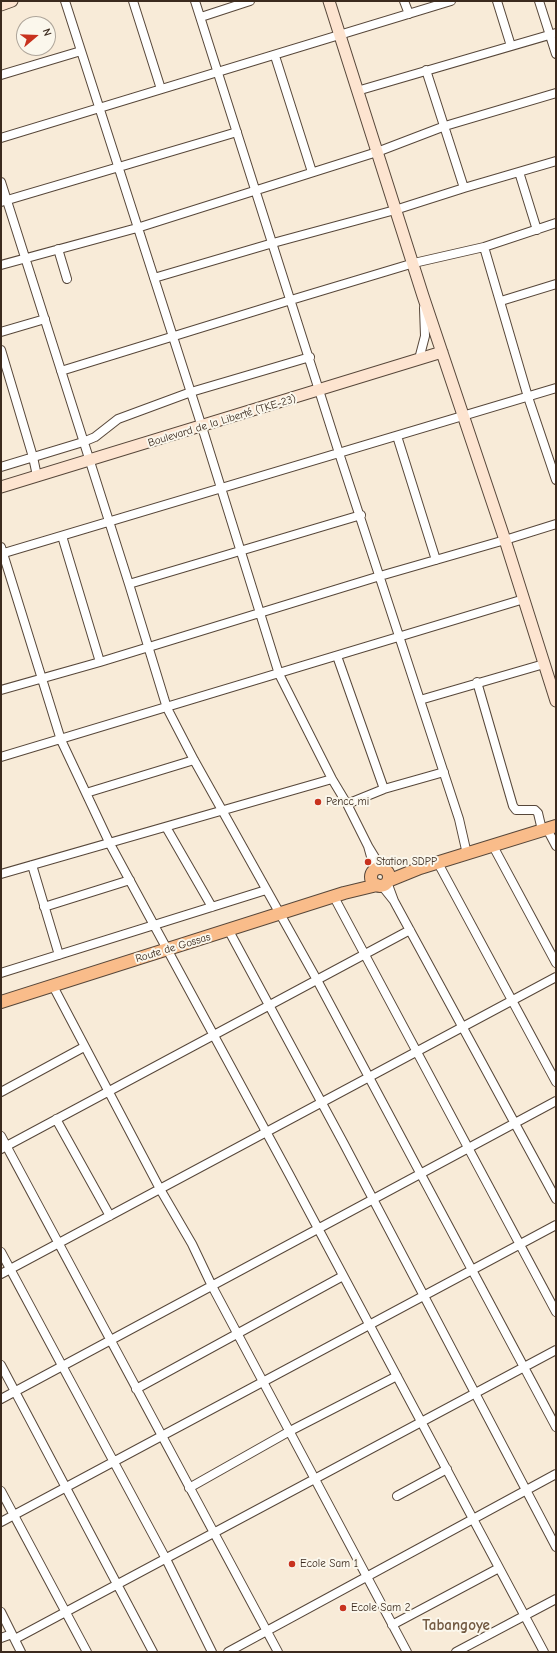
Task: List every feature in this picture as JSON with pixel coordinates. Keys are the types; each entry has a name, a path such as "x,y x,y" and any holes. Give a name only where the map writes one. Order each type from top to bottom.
{"main road":[{"name":"Route de Gossas","path":"1,1002 229,931 339,895 381,878 438,863 548,828"}],"street":[{"path":"1,4 12,1"},
{"path":"65,1 222,488 279,674 332,779 347,804 368,846 381,878 556,1199"},
{"path":"133,1 161,89"},
{"path":"195,1 310,357 339,453 361,515 444,772 468,854"},
{"path":"201,17 250,1"},
{"path":"329,1 414,263 423,296 505,540 556,701"},
{"path":"404,1 409,14"},
{"path":"1,138 275,56 451,1"},
{"path":"497,1 511,46"},
{"path":"539,1 553,34 556,54"},
{"path":"357,91 553,34"},
{"path":"1,75 81,51"},
{"path":"275,56 312,172"},
{"path":"426,70 464,188"},
{"path":"1,265 137,228 377,152 445,126 556,93"},
{"path":"4,202 237,132"},
{"path":"154,278 273,243 396,210 556,161"},
{"path":"518,172 537,230"},
{"path":"1,182 4,202 25,258 45,319 167,708 194,760 317,980 556,1428"},
{"path":"61,371 414,263 484,247 556,223"},
{"path":"484,247 528,397 552,456 556,480"},
{"path":"58,249 67,279"},
{"path":"501,301 556,285"},
{"path":"419,359 425,336 426,324 423,296"},
{"path":"1,332 45,319"},
{"path":"1,350 33,457 37,476"},
{"name":"Boulevard de la Liberté (TKE-23)","path":"1,487 202,427 442,352"},
{"path":"1,466 83,442 95,437 112,422 118,419 191,392 310,357"},
{"path":"544,1652 214,1034 110,844 61,740 2,552 62,536 556,388"},
{"path":"397,436 436,560"},
{"path":"129,584 361,515"},
{"path":"1,690 148,648 380,576 556,524"},
{"path":"62,536 100,662"},
{"path":"1,757 524,599"},
{"path":"336,656 384,789"},
{"path":"420,700 477,682 544,664"},
{"path":"477,682 513,806 516,810 535,810 548,828 556,846"},
{"path":"86,793 194,760"},
{"path":"347,804 384,789 444,772"},
{"path":"1,874 110,844 332,779"},
{"path":"166,827 212,907"},
{"path":"493,846 556,964"},
{"path":"438,863 556,1082"},
{"path":"32,865 59,955"},
{"path":"44,907 130,880"},
{"path":"2,971 59,955 266,890"},
{"path":"339,895 365,954 556,1312"},
{"path":"4,1147 410,930"},
{"path":"229,931 476,1393 556,1547"},
{"path":"1,1274 556,977"},
{"path":"53,986 160,1189 192,1244 212,1286 407,1652"},
{"path":"1,1092 84,1047"},
{"path":"1,1399 556,1101"},
{"path":"56,1119 110,1216"},
{"path":"1,1136 4,1147 59,1244 278,1652"},
{"path":"1,1522 556,1225"},
{"path":"1,1252 166,1559 212,1652"},
{"path":"136,1389 343,1276"},
{"path":"1,1638 14,1637 66,1612 556,1350"},
{"path":"1,1365 153,1652"},
{"path":"189,1488 290,1431 396,1376"},
{"path":"397,1496 447,1470"},
{"path":"228,1652 266,1630 556,1474"},
{"path":"1,1491 87,1652"},
{"path":"392,1625 499,1568"},
{"path":"456,1652 556,1599"},
{"path":"1,1612 21,1652"}],"place":[{"name":"Pencc mi","path":"318,802"},
{"name":"Station SDPP","path":"368,862"},
{"name":"Ecole Sam 1","path":"292,1564"},
{"name":"Ecole Sam 2","path":"343,1608"}],"district":[{"name":"Tabangoye","path":"456,1626"}]}
